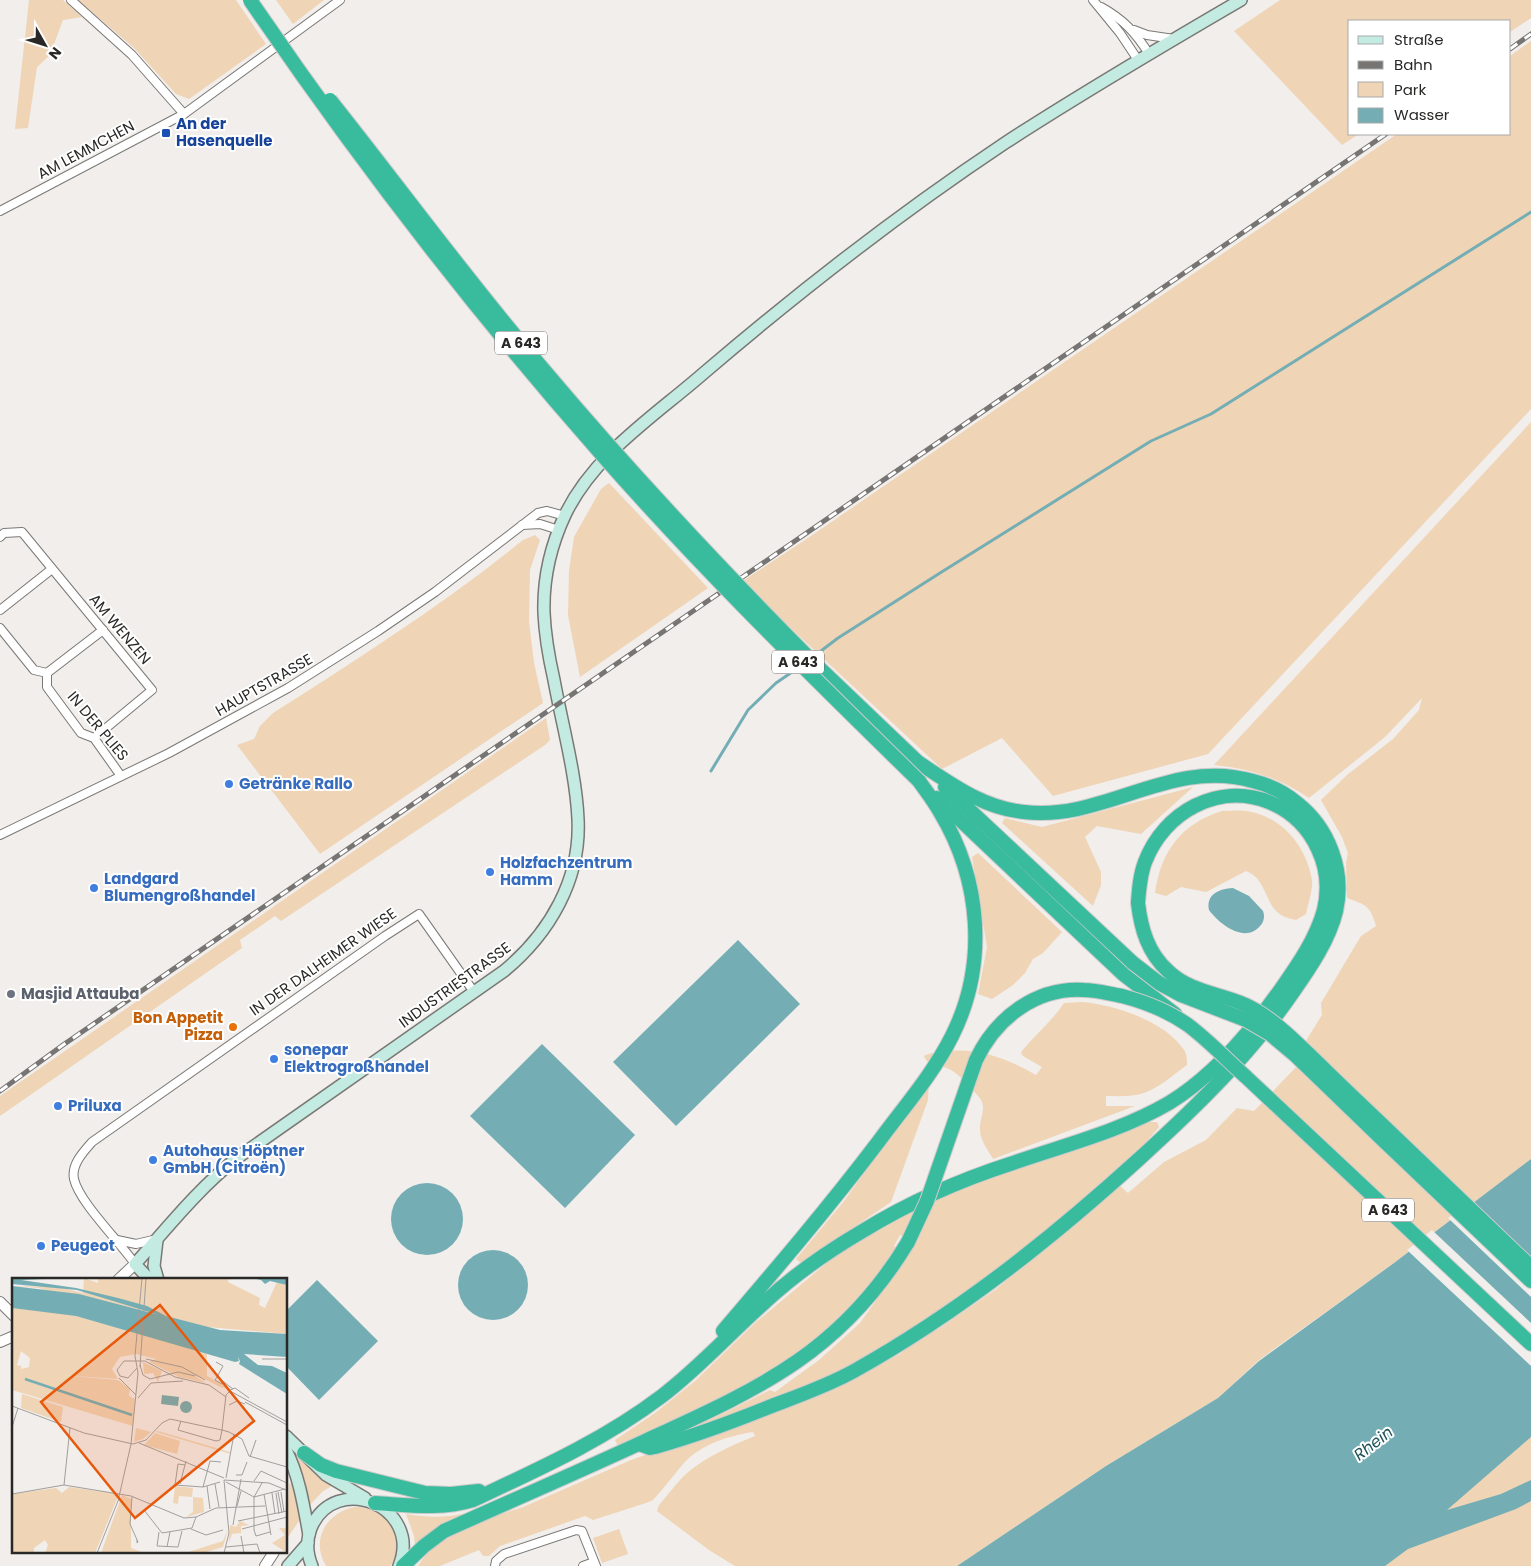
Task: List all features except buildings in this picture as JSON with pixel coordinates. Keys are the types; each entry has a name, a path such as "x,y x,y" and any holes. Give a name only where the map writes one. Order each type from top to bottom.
{"highway":[{"name":"A 643","path":"250,0 302,76 446,269 520,360 599,451 694,555 774,638 919,781 1123,974 1188,1025 1252,1083 1531,1344"},
{"name":"A 643","path":"261,0 327,96 479,292 542,368 640,480 741,589 916,761 1145,973 1192,1001 1246,1020 1283,1044 1531,1281"},
{"path":"373,1502 436,1507 460,1504 473,1500 582,1448 646,1407 685,1377 782,1287 861,1232 950,1186 1112,1129 1154,1111 1184,1092 1219,1061 1255,1024 1321,948 1333,922 1338,900 1338,878 1334,856 1325,836 1305,809 1287,796 1266,785 1223,775 1202,775 1178,779 1073,810 1034,813 1008,810 983,802 960,790 916,761"},
{"path":"646,1407 697,1360 800,1241 866,1158 941,1056 961,1015 973,972 976,942 974,904 963,860 940,812 919,781"},
{"path":"639,1444 650,1448 663,1445 822,1387 856,1370 941,1318 1061,1228 1156,1143 1210,1091 1250,1048 1272,1021 1297,976 1310,942 1320,923 1327,881 1323,861 1315,841 1307,829 1286,810 1267,801 1246,796 1211,799 1192,806 1169,824 1153,846 1141,873 1138,903 1142,927 1151,950 1158,961 1166,970 1186,985 1238,1001 1269,1019 1290,1036 1531,1268"},
{"path":"402,1566 444,1531 736,1399 779,1375 817,1348 852,1317 892,1268 908,1242 927,1201 976,1060 989,1036 1008,1016 1031,1001 1044,996 1057,992 1084,990 1108,993 1140,1001 1166,1012 1188,1025"},
{"path":"304,1453 321,1465 336,1471 425,1493 464,1493 489,1489 514,1481"}],"main road":[{"name":"INDUSTRIESTRASSE","path":"135,1264 193,1197 220,1171 516,962 536,941 552,918 565,892 574,864 578,822 574,782 548,652 544,611 549,563 565,516 589,478 609,454 796,296 878,232 964,170 1138,60 1241,0"},
{"path":"157,1238 154,1266 157,1278"},
{"name":"IN DER DALHEIMER WIESE","path":"135,1264 148,1278"},
{"path":"288,1438 332,1479 389,1513 397,1523 402,1535 402,1566"},
{"path":"288,1455 303,1506 308,1540 308,1556 312,1566"},
{"path":"288,1566 308,1540 317,1518 332,1505 352,1499 373,1502"}],"street":[{"path":"71,0 132,55 184,114"},
{"name":"AM LEMMCHEN","path":"0,211 184,114 340,0"},
{"path":"1093,0 1116,15 1132,30 1149,54"},
{"path":"1100,6 1129,44 1138,60"},
{"path":"1132,30 1148,35 1174,39"},
{"name":"HAUPTSTRASSE","path":"0,835 228,722 324,666 435,592 532,516 542,511 552,511 565,516"},
{"path":"522,525 540,524 559,530"},
{"name":"AM WENZEN","path":"0,537 4,533 22,532 152,690 94,738"},
{"path":"0,610 52,569"},
{"path":"0,628 34,670 47,674 103,630"},
{"name":"IN DER PLIES","path":"47,674 47,687 81,732 94,738 122,776"},
{"name":"IN DER DALHEIMER WIESE","path":"135,1264 118,1240 87,1204 74,1178 78,1158 92,1142 379,940 419,914 474,992"},
{"path":"118,1240 139,1244 157,1238"},
{"name":"INDUSTRIESTRASSE","path":"120,1278 135,1264"},
{"path":"0,1302 12,1314"},
{"path":"0,1342 12,1337"},
{"path":"495,1566 496,1561 504,1554 576,1530 582,1531 595,1564 583,1566"},
{"path":"265,1566 273,1554"}],"green space":[{"path":"29,0 63,0 82,17 63,20 50,55 37,67 28,128 15,129"},
{"path":"78,0 236,0 266,44 189,99 176,94 134,48"},
{"path":"276,0 324,0 293,24"},
{"path":"1280,0 1531,0 1531,18 1511,31 1511,20 1348,20 1348,135 1357,135 1342,145 1234,31"},
{"path":"1531,41 1531,409 1208,754 1053,796 1002,738 942,769 741,582 1396,135 1511,135 1511,55"},
{"path":"1531,422 1531,1159 1394,1263 1259,1360 1218,1398 1106,1466 957,1566 735,1566 709,1550 657,1511 659,1505 687,1473 711,1456 755,1436 753,1432 715,1442 698,1451 683,1464 653,1500 646,1503 593,1520 585,1516 500,1546 489,1556 483,1556 479,1550 440,1566 418,1566 429,1550 439,1541 489,1518 523,1507 631,1460 775,1409 809,1400 855,1379 900,1354 911,1344 940,1328 995,1290 1120,1186 1128,1193 1164,1162 1206,1140 1237,1108 1254,1111 1298,1065 1307,1039 1322,1015 1321,1003 1361,936 1376,926 1372,914 1366,907 1359,902 1347,898 1346,863 1348,853 1342,837 1321,800 1347,775 1393,739 1419,710 1422,698 1385,737 1309,798 1275,779 1240,769 1214,765"},
{"path":"609,483 708,588 580,677 568,615 569,571 574,537 601,489"},
{"path":"535,535 540,540 530,570 529,621 534,663 543,703 320,854 237,745 254,739 260,726 273,713 401,630 493,564 523,540"},
{"path":"546,718 550,740 545,745 281,921 275,916 240,940 242,948 0,1116 0,1096"},
{"path":"1193,787 1141,834 1097,826 1085,837 1101,872 1101,885 1093,906 1002,823 1005,818 1042,827"},
{"path":"1222,811 1243,811 1259,814 1281,826 1290,834 1304,855 1312,880 1306,914 1296,920 1281,915 1272,906 1258,879 1246,871 1206,892 1181,887 1166,896 1155,893 1162,864 1175,841 1195,823"},
{"path":"978,853 1062,932 1043,953 1033,959 1025,973 1013,985 992,999 978,994 987,947 972,857"},
{"path":"1083,1002 1124,1011 1152,1023 1176,1040 1185,1052 1187,1065 1147,1092 1132,1096 1106,1096 1106,1106 1135,1106 993,1159 980,1134 982,1101 966,1082 955,1073 947,1068 932,1065 924,1056 947,1051 971,1051 1015,1064 1036,1075 1042,1067 1023,1056 1022,1051 1064,1003"},
{"path":"929,1082 928,1100 891,1202 801,1263 796,1259 844,1201"},
{"path":"1150,1122 1157,1122 1159,1127 1146,1142 1062,1218 954,1305 861,1361 794,1394 675,1435 770,1390 775,1392 819,1360 860,1323 916,1244 914,1240 900,1235 894,1246 896,1248 861,1296 823,1337 787,1363 738,1390 618,1446 615,1440 655,1413 695,1381 754,1324 835,1256 907,1213 942,1195"},
{"path":"1531,1311 1531,1566 1348,1566"},
{"path":"291,1448 333,1485 322,1492 308,1507"},
{"path":"291,1483 301,1518 288,1537 288,1503 289,1484"},
{"path":"355,1507 377,1512 391,1526 396,1535 397,1545 396,1555 391,1566 326,1566 320,1547 324,1529 336,1515"},
{"path":"475,1511 415,1547 414,1536 406,1514 440,1517"},
{"path":"619,1529 628,1554 602,1563 593,1538"}],"water":[{"path":"1233,888 1249,896 1263,911 1262,923 1254,931 1240,933 1233,930 1219,921 1209,910 1210,900 1215,893"},
{"path":"738,940 800,1004 676,1126 613,1062"},
{"path":"542,1044 635,1135 565,1208 470,1116"},
{"name":"Rhein","path":"1531,1159 1531,1437 1447,1510 1501,1494 1531,1480 1531,1501 1516,1509 1408,1549 1385,1566 957,1566 1106,1466 1218,1398 1259,1361 1394,1263"},
{"path":"427,1183 447,1189 457,1199 463,1219 457,1239 447,1249 427,1255 407,1249 397,1239 391,1219 397,1199 407,1189"},
{"path":"493,1250 506,1253 518,1260 525,1272 528,1285 525,1298 518,1310 506,1317 493,1320 480,1317 468,1310 461,1298 458,1285 461,1272 468,1260 480,1253"},
{"path":"317,1280 378,1341 319,1400 288,1368 288,1309"}],"pier":[{"path":"1472,1200 1531,1257 1531,1297 1448,1218"},
{"path":"1432,1230 1531,1323 1531,1366 1407,1250"}],"waterway":[{"path":"813,657 838,638 1151,441 1211,414 1531,212"},
{"path":"711,771 748,710 776,683 798,668"}],"railway":[{"path":"1511,48 1531,34"},
{"path":"0,1091 63,1045 1385,135"}],"place":[{"name":"An der Hasenquelle","path":"166,133"},
{"name":"Getränke Rallo","path":"229,784"},
{"name":"Holzfachzentrum Hamm","path":"490,872"},
{"name":"Landgard Blumengroßhandel","path":"94,888"},
{"name":"Masjid Attauba","path":"11,994"},
{"name":"Bon Appetit Pizza","path":"233,1027"},
{"name":"sonepar Elektrogroßhandel","path":"274,1059"},
{"name":"Priluxa","path":"58,1106"},
{"name":"Autohaus Höptner GmbH (Citroën)","path":"153,1160"},
{"name":"Peugeot","path":"41,1246"}]}
